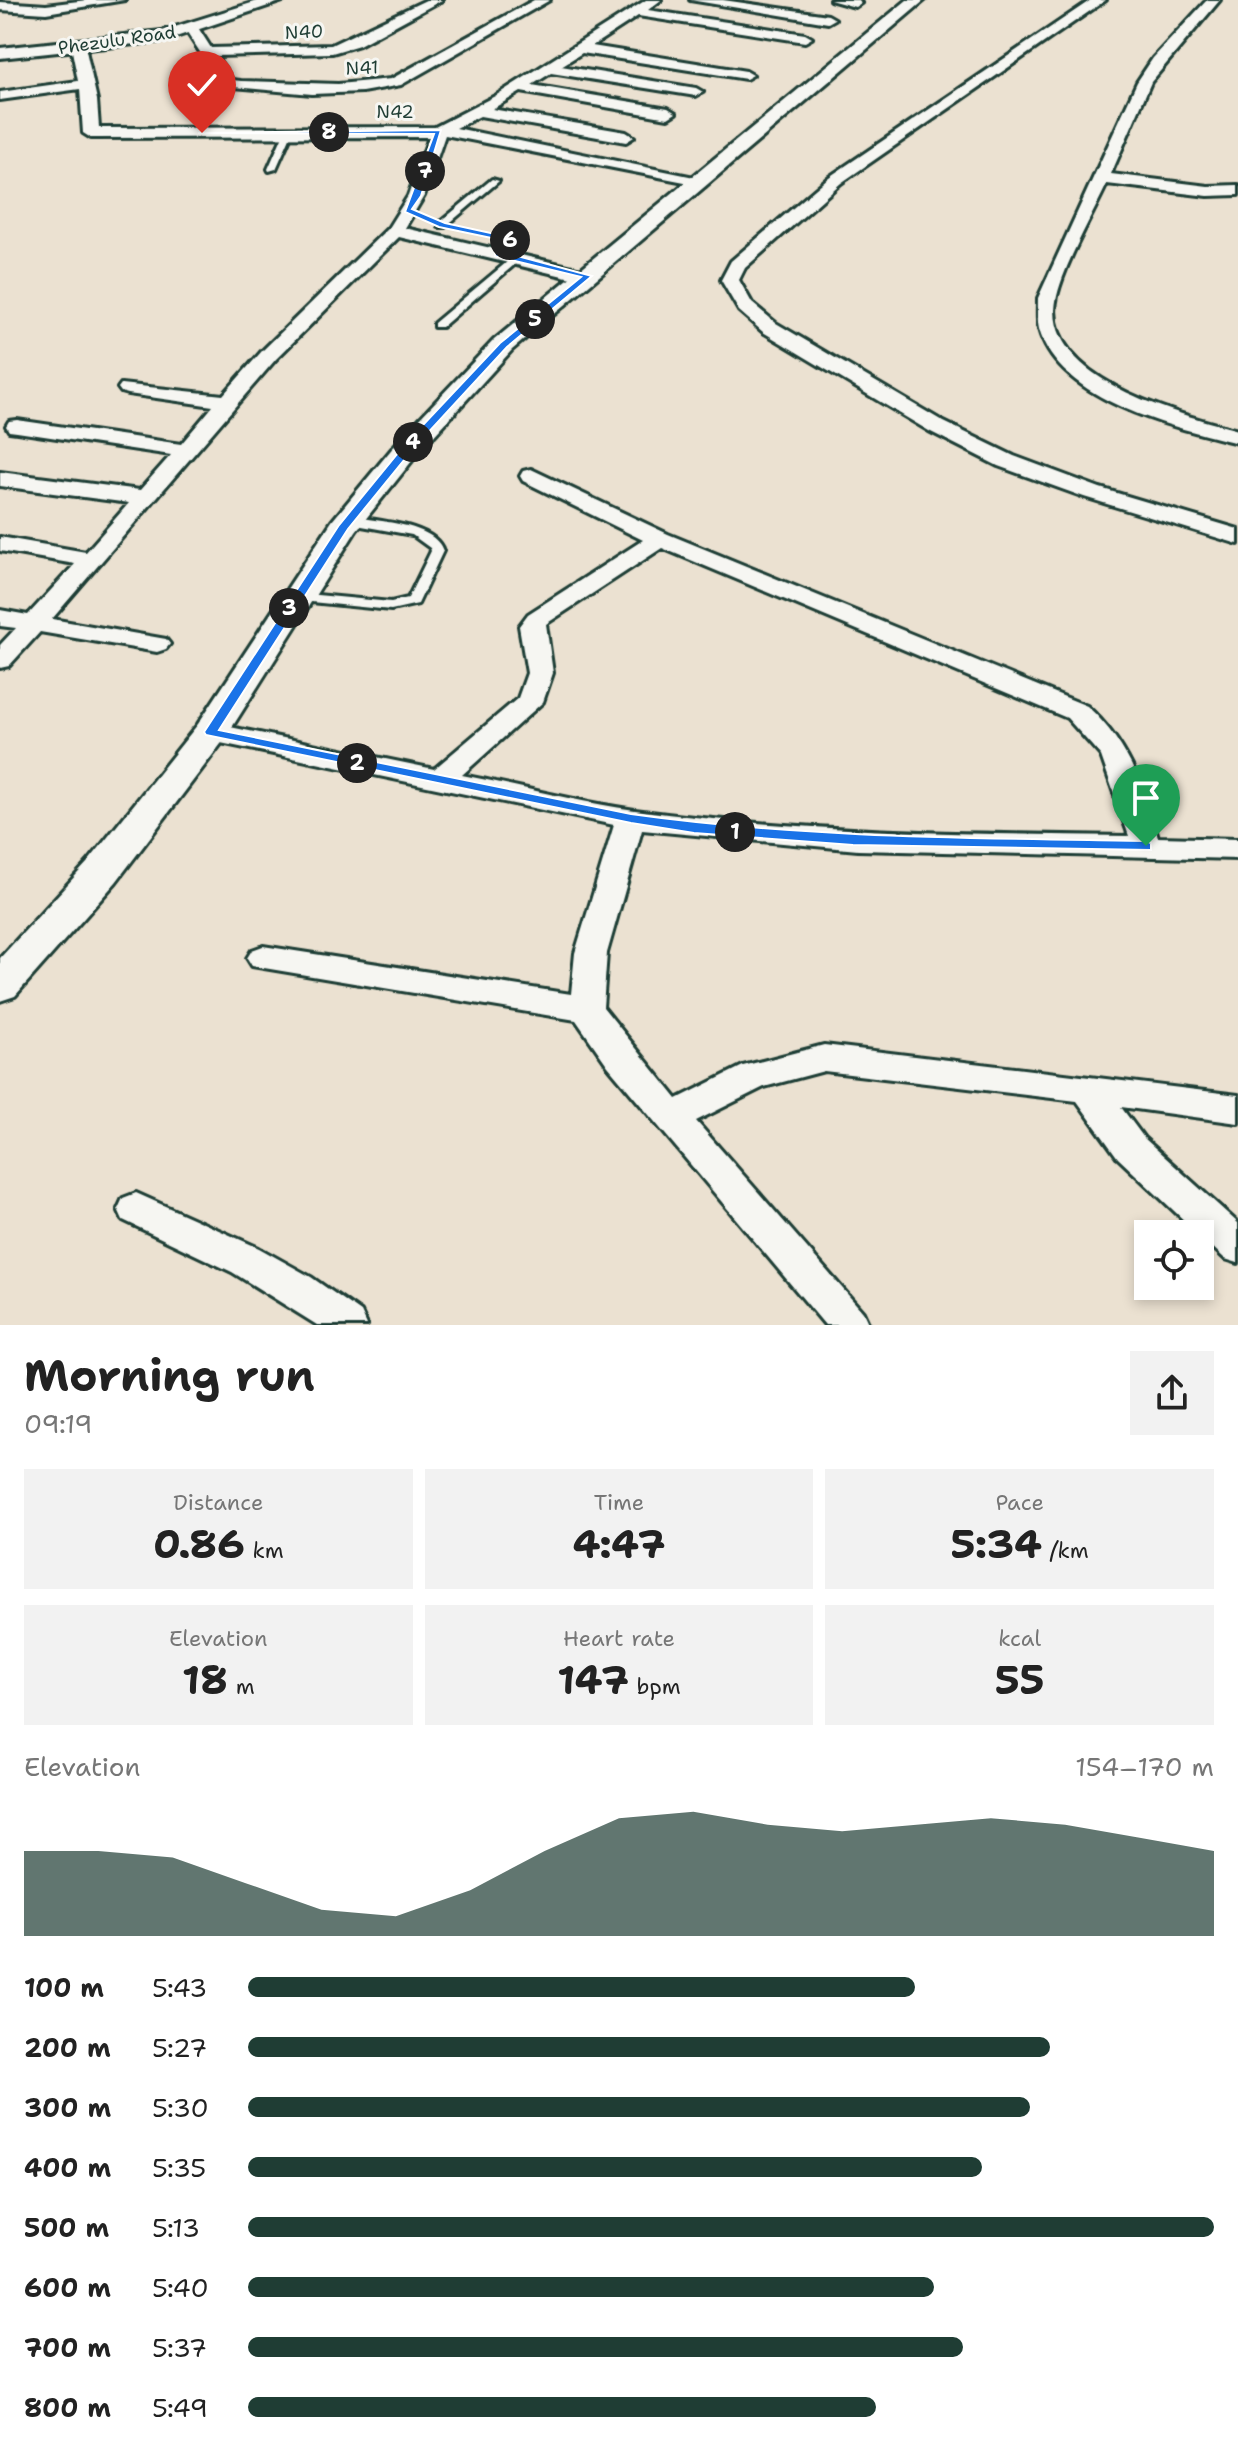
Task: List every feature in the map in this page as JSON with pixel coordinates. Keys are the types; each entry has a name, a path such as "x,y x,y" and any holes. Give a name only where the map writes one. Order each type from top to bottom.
{"street":[{"path":"0,6 46,9 119,0"},
{"name":"Phezulu Road","path":"0,53 164,36 278,0"},
{"name":"N40","path":"210,52 332,49 354,42 436,0"},
{"name":"N41","path":"192,29 210,52 221,79 236,86 387,85 544,0"},
{"name":"N42","path":"91,133 440,131 519,87 655,0"},
{"path":"696,0 828,19"},
{"path":"836,0 855,3"},
{"path":"0,985 102,872 211,732 295,597 349,520 472,376 503,345 917,0"},
{"path":"1100,0 835,180 737,265 730,280 735,296 747,309 926,421 1004,460 1238,537"},
{"path":"1214,0 1151,72 1047,298 1046,319 1059,352 1098,386 1133,404 1238,437"},
{"path":"636,12 805,38"},
{"path":"78,46 91,133 84,153"},
{"path":"578,48 746,75"},
{"path":"548,68 696,92"},
{"path":"0,96 86,84"},
{"path":"519,87 668,113"},
{"path":"478,111 626,137"},
{"path":"0,660 92,560 269,355 395,231 416,196 440,131 699,183"},
{"path":"1101,178 1208,191 1238,190"},
{"path":"408,210 442,225 510,240 507,256"},
{"path":"395,231 588,276"},
{"path":"128,388 228,402"},
{"path":"17,426 186,451"},
{"path":"531,476 660,539 1077,712 1101,731 1115,754 1128,783 1146,846"},
{"path":"0,479 146,498"},
{"path":"438,780 530,702 540,673 532,626 537,619 660,539"},
{"path":"0,544 92,560"},
{"path":"0,618 157,644"},
{"path":"211,732 631,819 763,835 1238,849"},
{"path":"631,819 591,953 586,1009 620,1057 674,1116 849,1325"},
{"path":"263,958 586,1009"},
{"path":"674,1116 755,1076 824,1058 920,1067 1238,1109"},
{"path":"1088,1090 1131,1148 1238,1247"},
{"path":"136,1209 229,1249 305,1291 347,1325"}],"lane":[{"path":"272,169 288,133"},
{"path":"442,225 495,181"},
{"path":"438,325 507,256"},
{"path":"295,597 391,606 413,601 437,551 436,546 416,532 349,520"}],"route":[{"path":"202,133 438,132 416,196 408,210 442,225 510,240 511,247 498,254 588,276 503,345 410,445 343,527 295,597 211,732 631,819 694,828 853,840 1146,846"}]}
